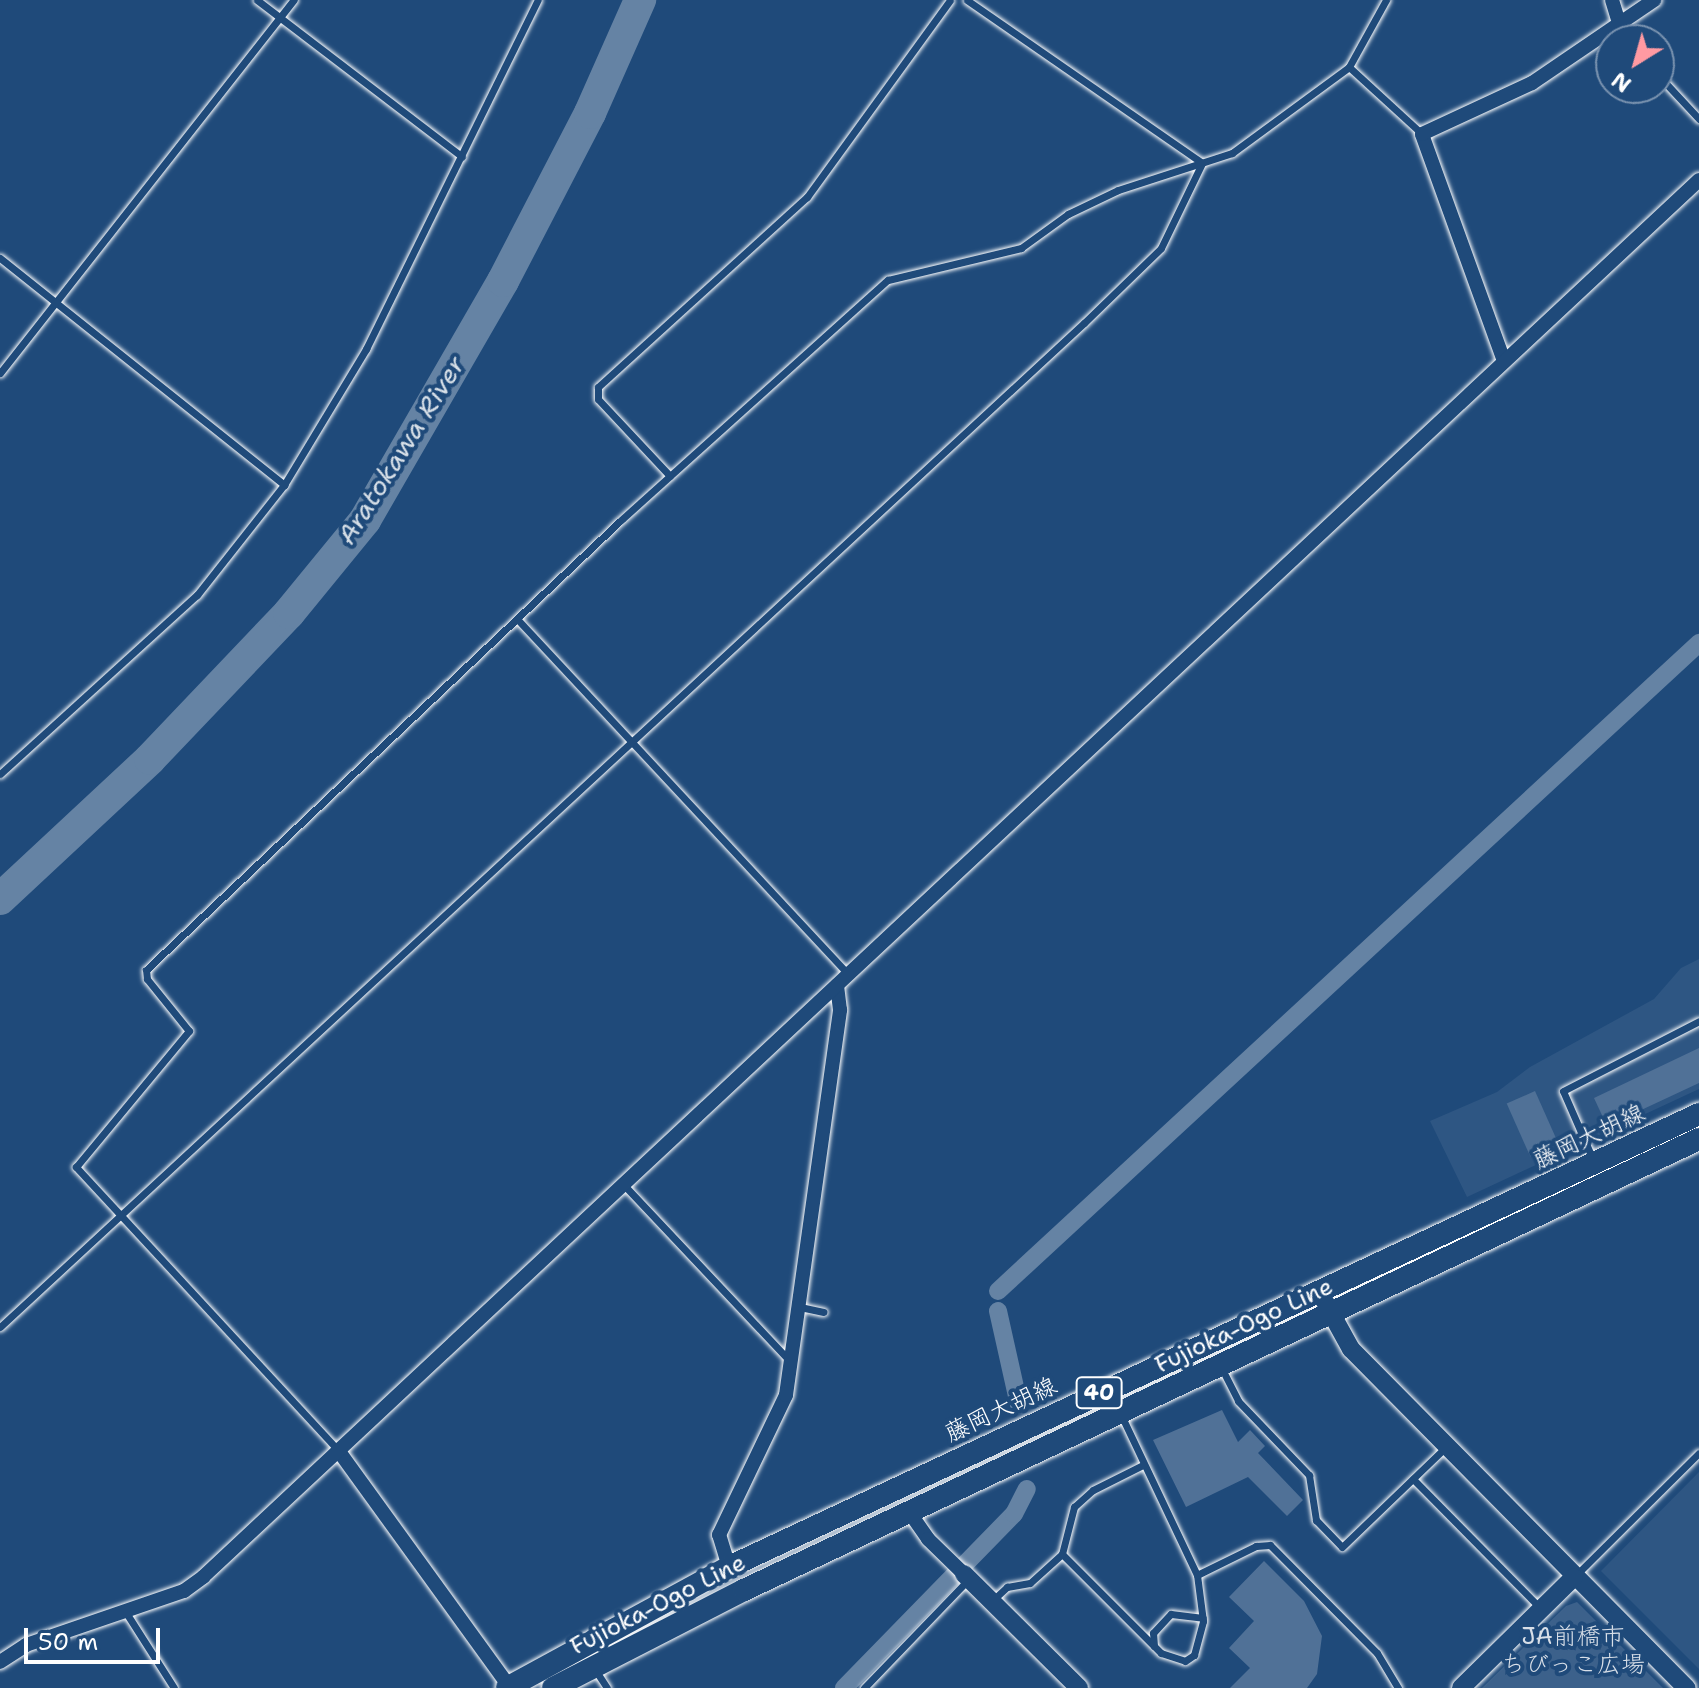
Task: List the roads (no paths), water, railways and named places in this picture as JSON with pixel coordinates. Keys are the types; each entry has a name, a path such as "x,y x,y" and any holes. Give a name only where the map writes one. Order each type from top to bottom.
{"main road":[{"name":"藤岡大胡線","path":"508,1687 729,1567 1699,1114"},
{"name":"Fujioka-Ogo Line","path":"553,1688 593,1665 910,1513 1699,1139"}],"street":[{"path":"1612,0 1619,23"},
{"path":"1504,361 1422,134 1532,83 1654,0"},
{"path":"0,1662 26,1645 193,1586 1699,180"},
{"path":"729,1567 719,1535 786,1395 792,1363 840,1010 837,985"},
{"path":"1319,1291 1351,1349 1687,1688"},
{"path":"338,1450 508,1687"},
{"path":"910,1513 963,1572 1079,1688"},
{"path":"1461,1688 1574,1577"}],"lane":[{"path":"257,0 462,157"},
{"path":"0,373 294,0"},
{"path":"0,774 197,595 284,485 366,349 538,0"},
{"path":"670,476 598,399 598,387 807,197 950,0"},
{"path":"967,0 1202,163"},
{"path":"338,1450 118,1216 76,1167 78,1159 184,1043 189,1031 147,979 146,970 670,476 888,280 1021,248 1068,214 1118,190 1232,153 1349,67 1386,0"},
{"path":"1349,67 1422,134"},
{"path":"1675,93 1699,119"},
{"path":"0,1327 1161,248 1202,163"},
{"path":"0,258 284,485"},
{"path":"518,620 848,974"},
{"path":"1595,1164 1563,1091 1699,1021"},
{"path":"623,1183 792,1363"},
{"path":"800,1307 823,1312"},
{"path":"1220,1365 1238,1401 1309,1475 1316,1520 1342,1547 1446,1447"},
{"path":"1062,1554 1154,1646 1185,1661 1200,1646 1203,1618 1197,1575 1121,1413"},
{"path":"1574,1577 1699,1453"},
{"path":"992,1601 1007,1587 1030,1583 1062,1554 1074,1507 1093,1490 1143,1465"},
{"path":"1413,1479 1542,1609"},
{"path":"1197,1575 1256,1546 1270,1545 1377,1653 1398,1688"},
{"path":"864,1688 963,1572"},
{"path":"125,1611 174,1688"},
{"path":"1154,1646 1153,1633 1171,1614 1203,1618"},
{"path":"593,1665 607,1688"}],"waterway":[{"name":"Aratokawa River","path":"0,899 150,759 289,613 365,520 503,281 590,113 640,0"},
{"path":"998,1291 1699,643"},
{"path":"998,1311 1019,1405"},
{"path":"844,1688 1014,1514 1027,1489"}],"park label":[{"name":"JA前橋市 ちびっこ広場","path":"1573,1651"}]}
